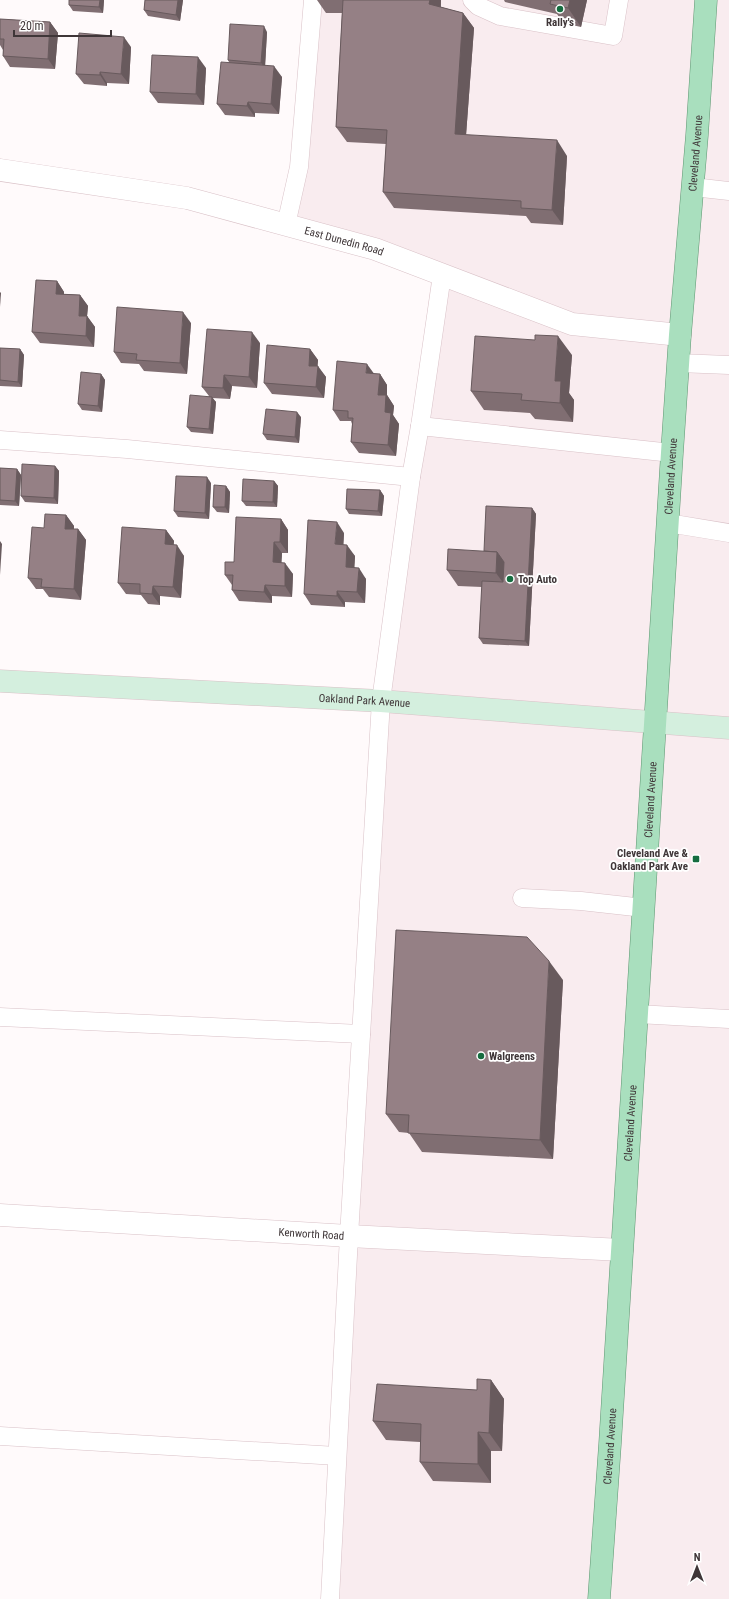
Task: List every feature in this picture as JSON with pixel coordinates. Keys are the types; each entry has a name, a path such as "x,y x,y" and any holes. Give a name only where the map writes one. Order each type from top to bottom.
{"main road":[{"name":"Cleveland Avenue","path":"599,1599 678,363 693,187 706,0"},
{"name":"Oakland Park Avenue","path":"0,681 381,702 729,728"}],"street":[{"name":"East Dunedin Road","path":"0,170 187,198 375,249 572,324 680,335"},
{"name":"Kenworth Road","path":"0,1215 349,1236 622,1250"}],"lane":[{"path":"286,225 299,167 313,0"},
{"path":"472,0 478,6 500,16 613,36 619,0"},
{"path":"693,187 729,191"},
{"path":"330,1599 349,1236 381,702 411,477 442,275"},
{"path":"678,363 729,365"},
{"path":"420,426 672,453"},
{"path":"0,440 126,450 411,477"},
{"path":"668,524 729,533"},
{"path":"522,898 581,901 644,908"},
{"path":"637,1014 729,1019"},
{"path":"0,1017 361,1034"},
{"path":"0,1436 337,1456"}],"shaded area":[{"path":"307,0 729,0 729,1599 326,1599 378,706 433,266 292,216"}],"building":[{"path":"69,0 100,0 99,7 69,5"},
{"path":"145,0 178,0 176,15 144,10"},
{"path":"343,0 430,0 429,4 463,13 455,134 557,140 552,210 521,208 521,201 383,192 387,130 336,127"},
{"path":"551,0 570,0 568,8 550,4"},
{"path":"0,19 50,22 48,59 3,56 4,39 0,39"},
{"path":"230,24 264,26 261,63 228,60"},
{"path":"79,33 124,37 121,74 100,72 100,75 76,74"},
{"path":"152,55 198,57 196,94 150,92"},
{"path":"221,62 274,66 271,104 248,102 247,106 217,104"},
{"path":"36,280 57,281 56,294 80,295 79,316 87,316 86,336 32,332"},
{"path":"117,307 183,312 180,363 136,360 137,354 114,352"},
{"path":"207,329 252,332 249,377 224,375 223,388 202,387"},
{"path":"535,335 558,336 555,381 561,381 560,403 521,400 522,394 471,391 475,336 535,340"},
{"path":"267,345 310,349 309,366 318,366 316,387 264,383"},
{"path":"0,348 20,349 18,382 0,380"},
{"path":"337,361 367,364 366,373 380,374 378,395 386,395 385,412 391,413 388,445 351,442 353,418 348,418 348,411 333,410"},
{"path":"81,372 101,374 98,406 78,404"},
{"path":"190,395 212,397 209,429 187,427"},
{"path":"266,409 297,412 295,437 263,434"},
{"path":"22,464 55,466 54,498 21,496"},
{"path":"0,468 17,469 15,501 0,500"},
{"path":"176,476 207,477 205,513 174,511"},
{"path":"243,479 274,481 273,502 242,501"},
{"path":"214,485 226,486 225,507 213,507"},
{"path":"347,489 380,490 378,511 346,509"},
{"name":"Top Auto","path":"486,506 532,508 525,641 479,638 482,581 503,582 504,562 497,552 484,551"},
{"path":"45,514 66,515 65,529 78,529 74,589 41,587 42,579 28,578 32,527 44,528"},
{"path":"236,517 281,519 280,542 274,542 273,562 285,563 285,586 265,585 264,592 232,590 233,575 225,575 225,562 234,562"},
{"path":"308,520 337,522 335,544 347,545 346,567 359,568 357,592 337,591 337,596 304,594"},
{"path":"122,527 166,530 165,544 177,545 173,587 153,586 152,594 140,593 140,584 118,583"},
{"path":"448,549 497,552 496,573 447,570"},
{"name":"Walgreens","path":"396,930 527,937 549,961 540,1140 408,1133 409,1115 386,1114"},
{"path":"477,1379 491,1380 489,1433 478,1432 478,1464 420,1462 421,1424 373,1421 377,1384 477,1390"}],"place":[{"name":"Rally's","path":"560,9"},
{"name":"Top Auto","path":"510,579"},
{"name":"Cleveland Ave & Oakland Park Ave","path":"696,859"},
{"name":"Walgreens","path":"481,1056"}]}
